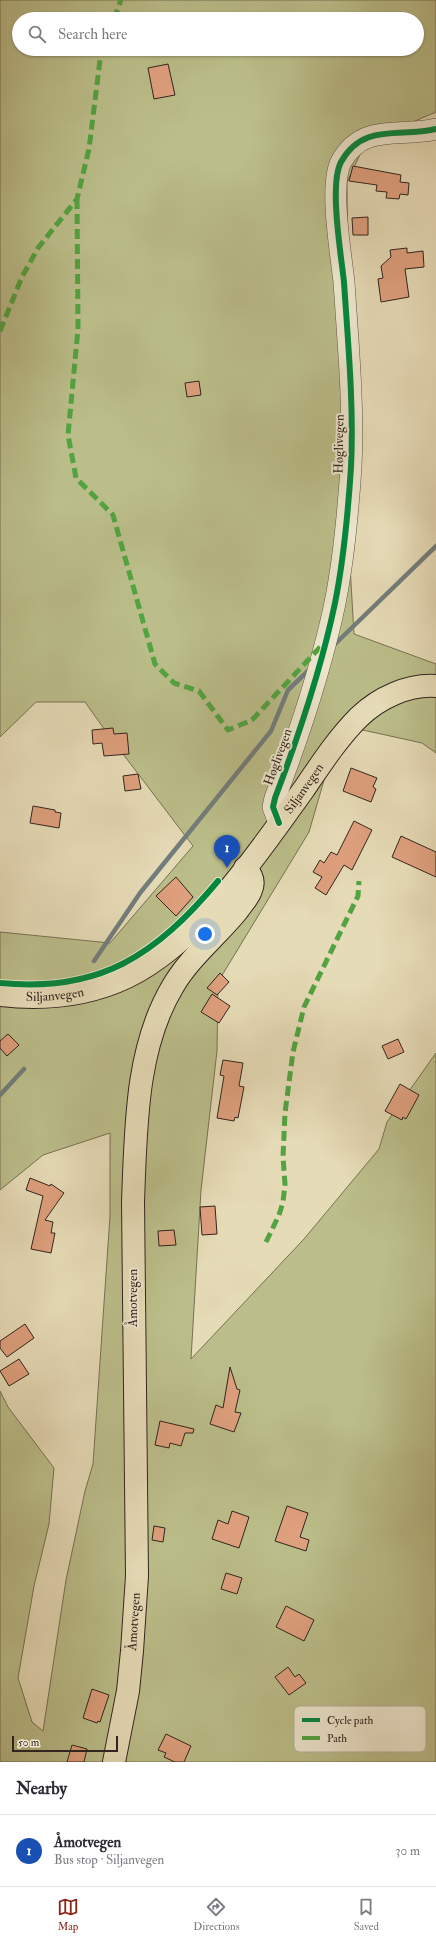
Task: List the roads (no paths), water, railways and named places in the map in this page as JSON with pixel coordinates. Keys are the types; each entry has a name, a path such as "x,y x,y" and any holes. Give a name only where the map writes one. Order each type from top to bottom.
{"main road":[{"name":"Siljanvegen","path":"0,995 36,997 74,994 90,991 126,978 160,957 192,929 245,868 336,743 360,716 390,696 415,688 436,686"},
{"name":"Åmotvegen","path":"114,1762 128,1683 136,1583 133,1201 141,1087 156,1020 173,986 194,958 232,916 251,890 252,876 245,868"}],"street":[{"name":"Høglivegen","path":"279,823 273,807 275,798 312,692 334,604 346,524 351,466 351,411 337,210 337,172 349,151 366,138 391,132 427,131 436,129"}],"waterway":[{"path":"332,647 436,546"},
{"path":"94,961 140,893 271,731 288,690 310,669"},
{"path":"0,1095 24,1069"}],"place":[{"name":"Åmotvegen","path":"227,868"}]}
